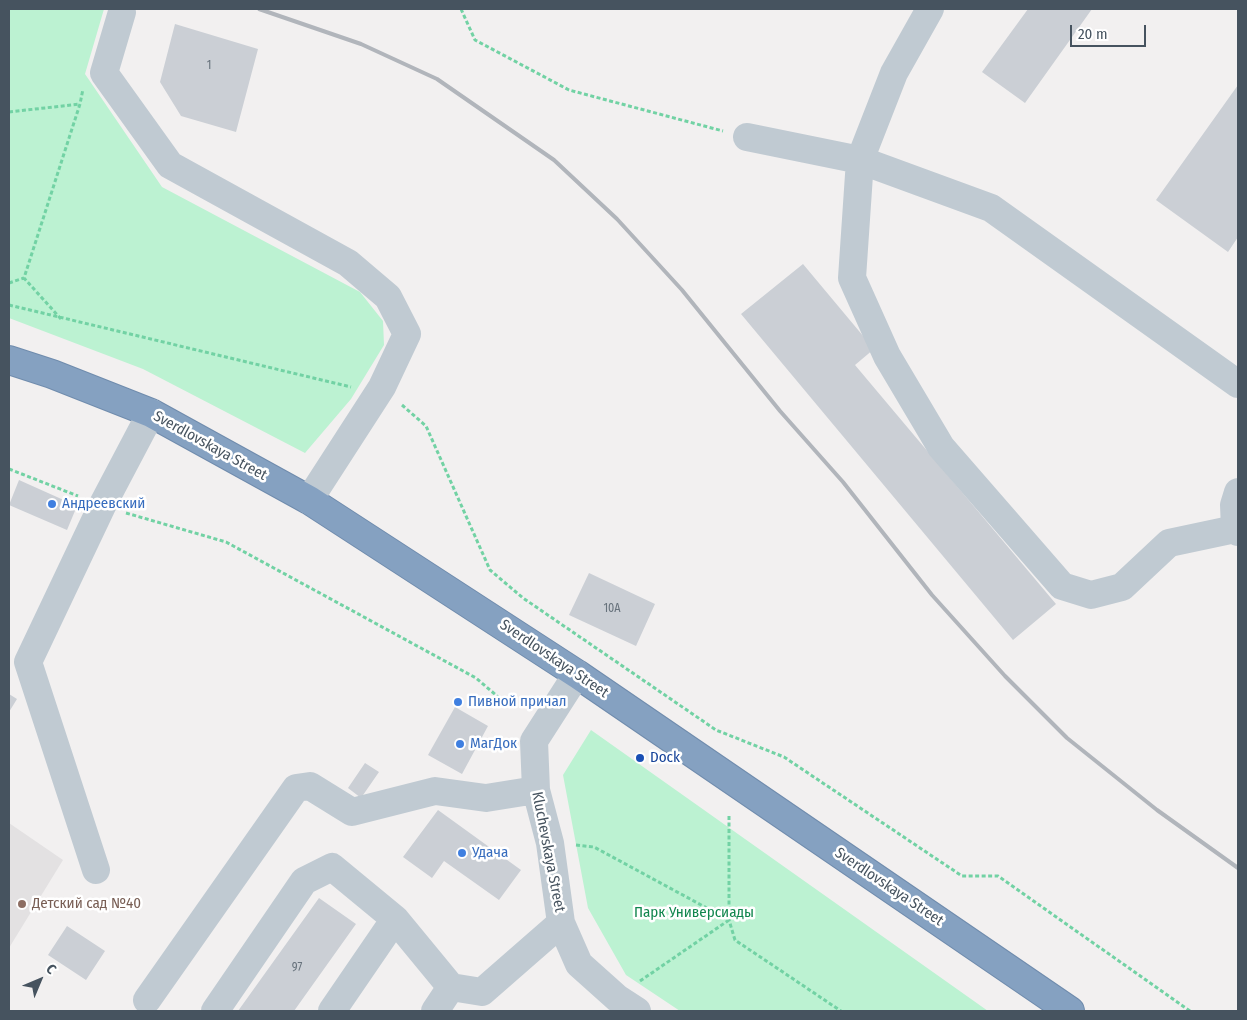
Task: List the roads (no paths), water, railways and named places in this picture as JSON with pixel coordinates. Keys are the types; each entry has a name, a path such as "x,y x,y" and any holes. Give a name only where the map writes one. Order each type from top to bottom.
{"highway":[{"name":"Sverdlovskaya Street","path":"9,360 52,374 151,413 309,500 578,674 1070,1011"}],"street":[{"path":"930,9 894,72 860,160 852,278 887,356 941,447 1062,586 1091,595 1122,587 1169,542 1237,530 1234,505 1238,492"},
{"path":"122,12 104,73 170,165 348,262 388,297 407,334 382,386 309,500"},
{"path":"747,137 860,160 991,208 1238,384"},
{"path":"96,870 18,657 151,413"},
{"name":"Kluchevskaya Street","path":"578,674 534,741 536,790 550,842 561,922 579,964 621,1007"},
{"path":"147,1000 296,788 310,786 352,812 435,791 486,798 536,790"},
{"path":"215,1011 304,881 332,867 395,919 451,987 482,992 561,922"},
{"path":"332,1011 395,919"},
{"path":"435,1011 451,987"}],"railway":[{"path":"259,9 361,44 437,79 554,160 617,219 682,290 780,411 843,482 932,595 1005,676 1067,738 1157,810 1238,868"}],"place":[{"name":"Андреевский","path":"52,504"},
{"name":"Пивной причал","path":"458,702"},
{"name":"МагДок","path":"460,744"},
{"name":"Dock","path":"640,758"},
{"name":"Удача","path":"462,853"},
{"name":"Детский сад №40","path":"22,904"}],"park label":[{"name":"Парк Универсиады","path":"694,913"}]}
